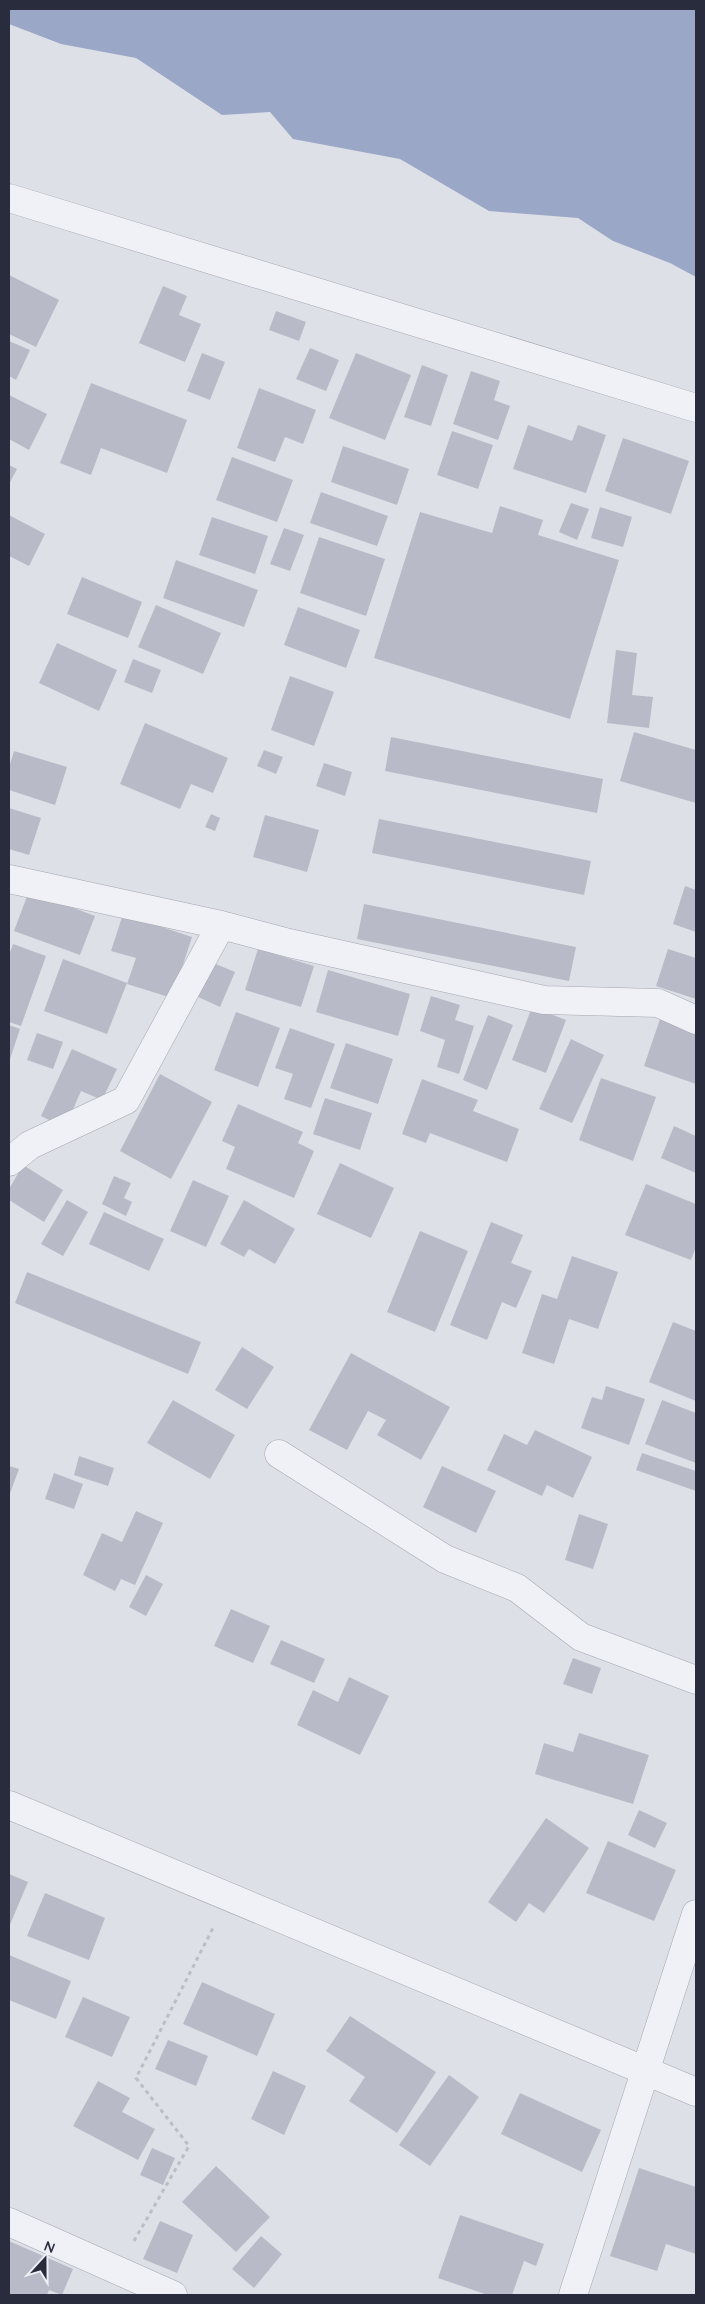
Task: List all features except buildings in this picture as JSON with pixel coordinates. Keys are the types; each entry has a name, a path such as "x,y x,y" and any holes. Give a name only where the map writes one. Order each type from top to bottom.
{"street":[{"path":"9,198 696,408"},
{"path":"9,879 221,925 289,943 544,1000 658,1003 696,1020"},
{"path":"9,1162 30,1145 126,1100 221,925"},
{"path":"279,1454 445,1559 517,1588 581,1637 696,1680"},
{"path":"9,1805 696,2092"},
{"path":"573,2295 647,2072 696,1914"},
{"path":"9,2222 172,2295"}],"path":[{"path":"122,2272 136,2235 189,2146 136,2078 229,1897"}],"water":[{"path":"9,9 696,9 696,277 670,263 613,241 578,218 489,211 400,159 293,139 270,112 222,115 136,58 61,44 9,24"}]}
